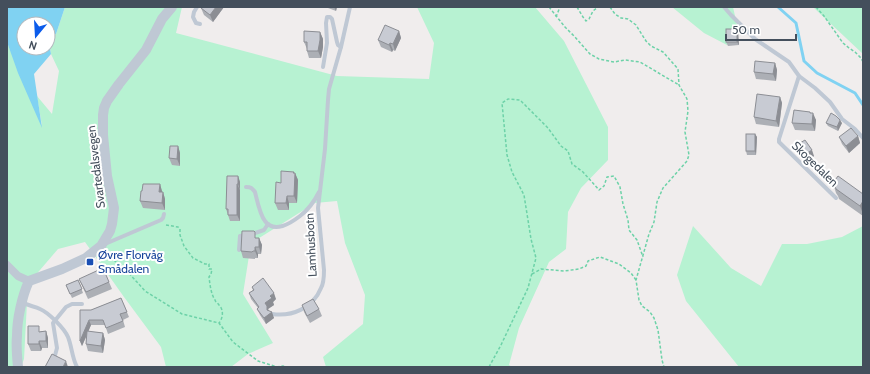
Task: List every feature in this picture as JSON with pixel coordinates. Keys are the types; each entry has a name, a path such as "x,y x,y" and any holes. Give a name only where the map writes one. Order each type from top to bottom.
{"street":[{"name":"Svartedalsvegen","path":"29,281 62,269 86,258 99,248 110,230 114,208 103,135 104,108 119,84 146,50 162,19 172,7"},
{"path":"7,265 18,276 29,281 24,292 17,335 18,367"}],"lane":[{"path":"197,7 193,17 196,23 200,24"},
{"name":"Lamhusbotn","path":"272,314 286,314 299,311 315,299 322,287 324,270 318,208 325,149 328,94 350,7"},
{"path":"724,7 755,39 789,62 799,76 830,102 842,119 855,129 863,138"},
{"path":"323,67 327,43 327,17 332,19 337,42 341,47"},
{"name":"Skogedalen","path":"799,76 779,142 836,198"},
{"path":"239,250 240,236 253,234 264,230 268,224 263,219 253,188 246,187"},
{"name":"Lamhusbotn","path":"268,224 275,227 284,226 301,216 314,201 321,188"},
{"name":"Svartedalsvegen","path":"99,248 155,223 163,218 164,214"},
{"path":"22,302 26,305 42,310 55,320 66,332 77,367"},
{"path":"54,359 57,348 53,323 70,304 82,304"}],"path":[{"path":"549,7 556,17 590,54 598,59 614,62 625,60 640,62 679,85"},
{"path":"556,17 560,7"},
{"path":"577,7 586,21 598,7"},
{"path":"610,7 615,14 621,18 628,19 636,25 646,41 651,46 663,52 678,69 679,85 687,99 688,111 685,132 689,155 687,161 663,188 657,202 654,222 638,269 636,280 639,300 642,306 650,312 654,318 658,330 664,367"},
{"path":"816,7 843,43 856,52 863,62"},
{"path":"489,367 528,288 536,258 531,239 524,194 512,172 507,154 502,103 508,100 520,100 548,128 561,146 568,151 572,164 583,172 599,190 604,186 607,177 614,176 620,187 629,230 637,240 643,257"},
{"path":"155,223 178,227 180,229 180,235 184,246 194,258 205,264 209,264 209,269 212,269 209,277 210,284 215,301 220,306 223,314 219,323"},
{"path":"99,248 127,271 145,292 182,314 219,323 233,342 258,361 277,367 285,367"},
{"path":"532,274 541,269 564,271 579,269 586,266 588,262 600,257 619,264 636,280"}],"green space":[{"path":"65,7 182,7 176,33 337,76 429,79 434,43 417,7 535,7 564,41 608,127 608,160 581,188 568,212 566,249 549,262 519,328 509,365 512,367 326,367 323,357 363,324 365,295 345,243 337,201 315,203 251,243 243,294 273,343 248,354 231,367 166,367 161,347 85,242 58,249 28,284 24,359 21,367 7,367 7,42 42,126 37,96 52,114 59,71 52,56 56,56 56,34"},
{"path":"672,7 733,7 739,34 733,30 727,45 704,33"},
{"path":"813,7 863,7 863,54"},
{"path":"693,226 731,268 761,286 782,244 807,244 842,237 863,226 863,367 739,367 686,301 677,275"}],"water":[{"path":"7,7 65,7 56,34 56,16 16,16 16,56 49,56 34,74 42,128 18,73 7,42"}],"building":[{"path":"216,7 210,15 201,8"},
{"path":"385,25 399,31 393,44 390,43 389,45 378,40"},
{"path":"726,29 737,29 737,42 726,42"},
{"path":"304,31 320,32 318,51 307,51 307,42 304,42"},
{"path":"755,61 775,63 773,74 754,72"},
{"path":"757,94 780,97 776,121 754,117"},
{"path":"794,110 813,113 812,124 792,123"},
{"path":"831,113 840,120 837,127 826,123"},
{"path":"851,128 858,136 846,146 839,137"},
{"path":"746,134 755,134 755,151 746,151"},
{"path":"805,140 812,150 802,155 795,146"},
{"path":"170,146 178,146 177,159 169,158"},
{"path":"281,171 295,173 294,196 287,196 286,203 275,203 276,182 281,183"},
{"path":"227,176 238,176 237,215 228,215 228,209 226,209"},
{"path":"838,176 863,194 863,201 860,206 836,189 833,183"},
{"path":"143,184 160,184 159,192 163,192 162,203 140,201"},
{"path":"242,231 254,231 255,238 259,238 259,247 255,247 255,251 241,251"},
{"path":"103,268 109,282 86,292 79,279"},
{"path":"263,278 274,293 270,296 272,298 265,303 267,310 272,312 264,318 257,309 259,307 249,293 254,290 252,287"},
{"path":"78,280 82,289 70,294 66,285"},
{"path":"121,298 127,312 120,314 123,321 106,328 103,320 89,320 80,341 80,310 91,310"},
{"path":"313,299 319,309 307,316 302,305"},
{"path":"28,326 39,326 39,332 46,331 46,341 39,341 39,344 28,344"},
{"path":"87,331 103,333 101,346 86,344"},
{"path":"52,354 66,361 63,367 45,367"}],"waterway":[{"path":"778,7 796,23 804,61 817,73 855,93 863,105"}],"place":[{"name":"Øvre Florvåg Smådalen","path":"90,262"}]}
